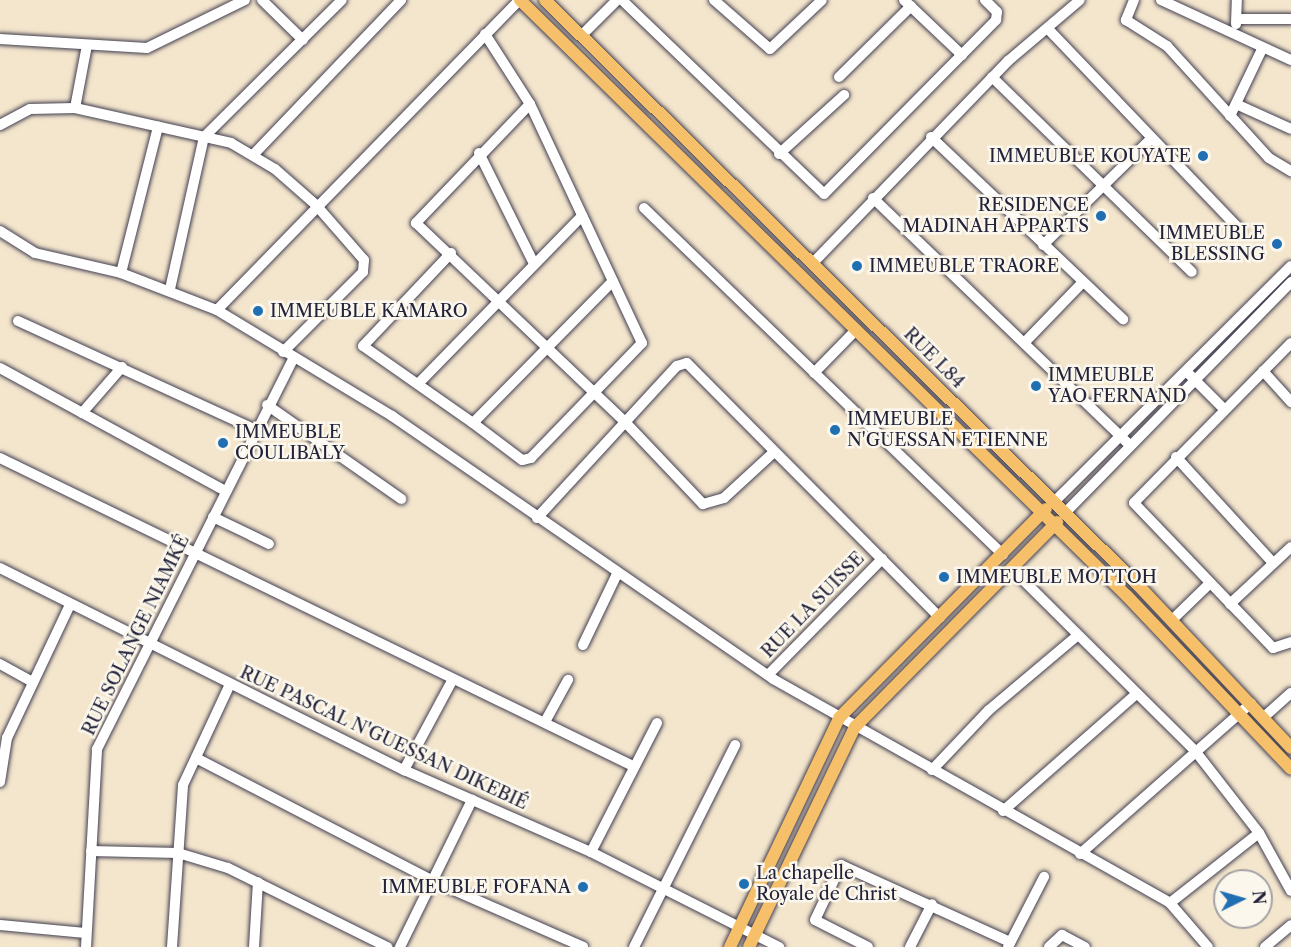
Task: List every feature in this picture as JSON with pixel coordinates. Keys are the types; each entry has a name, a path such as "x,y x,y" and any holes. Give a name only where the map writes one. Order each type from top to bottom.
{"main road":[{"name":"RUE L84","path":"546,0 1172,620 1291,748"},
{"name":"RUE L84","path":"514,2 780,257 1127,596 1240,712 1291,769"},
{"path":"780,257 793,243"},
{"path":"730,947 839,718 1053,502"},
{"path":"749,947 855,727 1064,514"}],"street":[{"path":"0,39 147,48 244,0"},
{"path":"262,0 303,40"},
{"path":"170,289 204,137 342,0"},
{"path":"254,154 402,0"},
{"path":"582,35 617,0"},
{"path":"622,0 819,193 828,192 962,56 998,16 985,0"},
{"path":"714,0 770,49 822,0"},
{"path":"813,263 931,137 992,77 1050,31 1080,0"},
{"path":"1134,0 1126,20 1167,46 1269,158 1291,171"},
{"path":"1161,0 1291,60"},
{"path":"1236,34 1237,0"},
{"path":"217,310 514,2"},
{"path":"839,77 907,3 962,56"},
{"path":"1237,19 1291,19"},
{"path":"1050,31 1240,230"},
{"path":"451,253 363,346 527,460 642,343 530,104 485,34"},
{"path":"75,108 87,45"},
{"path":"1230,116 1263,47"},
{"path":"992,77 1101,186 1192,272"},
{"path":"779,154 844,95"},
{"path":"530,104 479,153 416,220 591,393 626,423 703,504 724,498 774,452"},
{"path":"1236,104 1291,129"},
{"path":"0,125 30,109 75,108 204,137 254,154 316,205 364,260 363,272 283,352"},
{"path":"121,273 158,127"},
{"path":"931,137 1082,283 1123,319"},
{"path":"1043,245 1151,139"},
{"path":"479,153 534,264"},
{"path":"873,198 1026,341 1130,445"},
{"path":"644,208 1003,555"},
{"path":"418,384 582,216"},
{"path":"0,231 35,253 121,273 170,289 217,310 293,359 392,416 616,574 768,675 1080,855 1170,903 1208,947"},
{"path":"1053,502 1291,266"},
{"path":"473,423 613,281"},
{"path":"1064,514 1291,282"},
{"path":"1026,341 1082,283"},
{"path":"18,321 254,429"},
{"path":"814,373 855,331"},
{"path":"1291,343 1176,457 1134,503 1272,648 1291,642"},
{"name":"RUE SOLANGE NIAMKÉ","path":"86,947 94,759 147,644 226,491 254,429 293,359"},
{"path":"537,518 677,366 687,363 940,618"},
{"path":"82,413 122,367"},
{"path":"0,368 226,491"},
{"path":"1186,371 1224,409"},
{"path":"1263,371 1291,402"},
{"path":"267,405 401,499"},
{"path":"1176,457 1273,563"},
{"path":"0,458 195,551 453,679 546,720 633,766"},
{"path":"213,517 269,544"},
{"path":"1230,604 1291,547"},
{"name":"RUE LA SUISSE","path":"768,675 882,559"},
{"name":"RUE PASCAL N'GUESSAN DIKEBIÉ","path":"0,568 147,644 404,770 591,852 779,947"},
{"path":"1012,569 1196,752 1259,833 1291,891"},
{"path":"583,645 616,574"},
{"path":"1172,620 1210,583"},
{"path":"0,782 7,738 70,605"},
{"path":"932,770 989,710 1078,635"},
{"path":"0,664 33,682"},
{"path":"404,770 453,679"},
{"path":"546,720 568,680"},
{"path":"172,947 183,785 230,684"},
{"path":"1264,717 1291,693"},
{"path":"1003,811 1136,694"},
{"path":"1080,855 1251,704"},
{"path":"591,852 657,723"},
{"path":"634,947 735,745"},
{"path":"196,759 433,881 583,947"},
{"path":"400,947 472,800"},
{"path":"1170,903 1259,833"},
{"path":"91,851 178,853 258,882 387,947"},
{"path":"868,947 816,920 841,865 932,904 1009,945 1044,877"},
{"path":"254,947 258,882"},
{"path":"910,947 932,904"},
{"path":"0,925 86,933"},
{"path":"1265,947 1291,925"},
{"path":"1050,947 1062,935 1085,947"}],"place":[{"name":"IMMEUBLE KOUYATE","path":"1203,156"},
{"name":"RESIDENCE MADINAH APPARTS","path":"1101,216"},
{"name":"IMMEUBLE BLESSING","path":"1277,244"},
{"name":"IMMEUBLE TRAORE","path":"857,266"},
{"name":"IMMEUBLE KAMARO","path":"258,311"},
{"name":"IMMEUBLE YAO FERNAND","path":"1036,386"},
{"name":"IMMEUBLE N'GUESSAN ETIENNE","path":"835,430"},
{"name":"IMMEUBLE COULIBALY","path":"223,443"},
{"name":"IMMEUBLE MOTTOH","path":"944,577"},
{"name":"La chapelle Royale de Christ","path":"744,884"},
{"name":"IMMEUBLE FOFANA","path":"583,887"}]}
